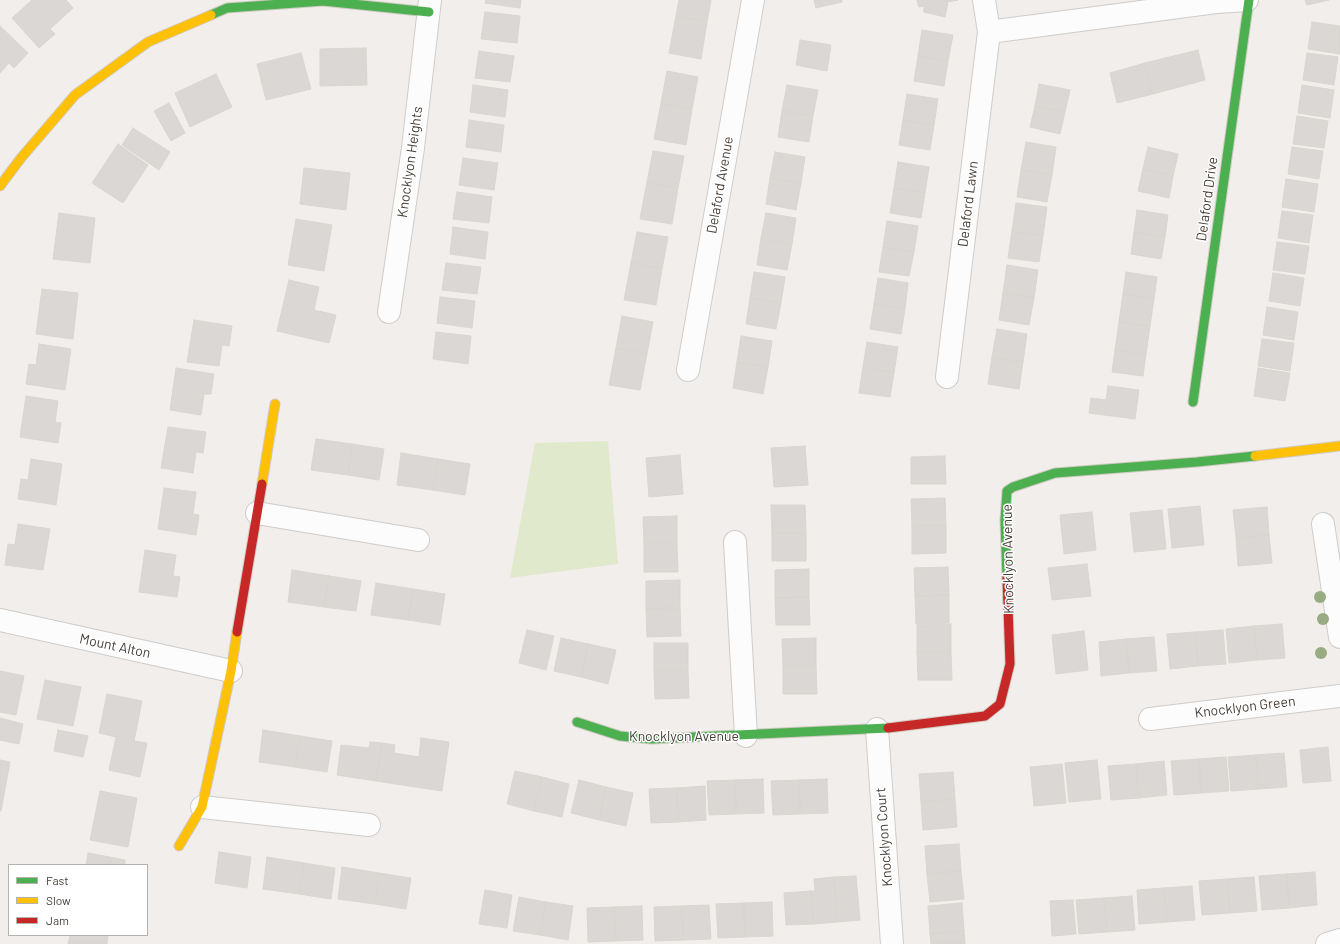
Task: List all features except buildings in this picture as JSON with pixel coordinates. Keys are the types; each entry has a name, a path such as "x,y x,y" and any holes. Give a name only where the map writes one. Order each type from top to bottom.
{"street":[{"name":"Delaford Avenue","path":"688,370 753,0"},
{"name":"Delaford Lawn","path":"947,377 989,32 984,0"},
{"path":"989,32 1216,2 1248,0"},
{"name":"Delaford Drive","path":"1193,402 1248,0"},
{"name":"Knocklyon Heights","path":"0,186 21,158 75,95 148,42 227,8 323,1 429,6 413,148 390,312"},
{"path":"180,846 202,807 231,671 275,404"},
{"name":"Knocklyon Avenue","path":"576,722 620,736 652,739 877,729 985,716 1000,704 1010,664 1004,520 1007,491 1013,487 1055,473 1197,462 1340,446"},
{"path":"257,513 418,540"},
{"path":"1323,524 1340,637"},
{"name":"Knocklyon Avenue","path":"735,542 746,736"},
{"name":"Mount Alton","path":"0,620 231,671"},
{"name":"Knocklyon Green","path":"1150,719 1340,696"},
{"name":"Knocklyon Court","path":"877,729 892,944"},
{"path":"202,807 369,825"},
{"path":"1327,944 1340,940"}],"green space":[{"path":"608,441 618,564 510,578 535,443"}],"traffic: fast":[{"path":"1193,402 1249,0"},
{"path":"211,15 227,8 323,1 429,12"},
{"path":"1007,578 1005,520 1007,491 1013,487 1055,473 1255,456"},
{"path":"577,722 620,736 651,739 888,728"}],"traffic: slow":[{"path":"0,186 21,158 75,95 148,42 211,15"},
{"path":"262,484 275,404"},
{"path":"1255,456 1340,446"},
{"path":"179,846 202,807 231,671 237,632"}],"traffic: jam":[{"path":"237,632 262,484"},
{"path":"888,728 985,716 1000,704 1010,664 1007,578"}]}
